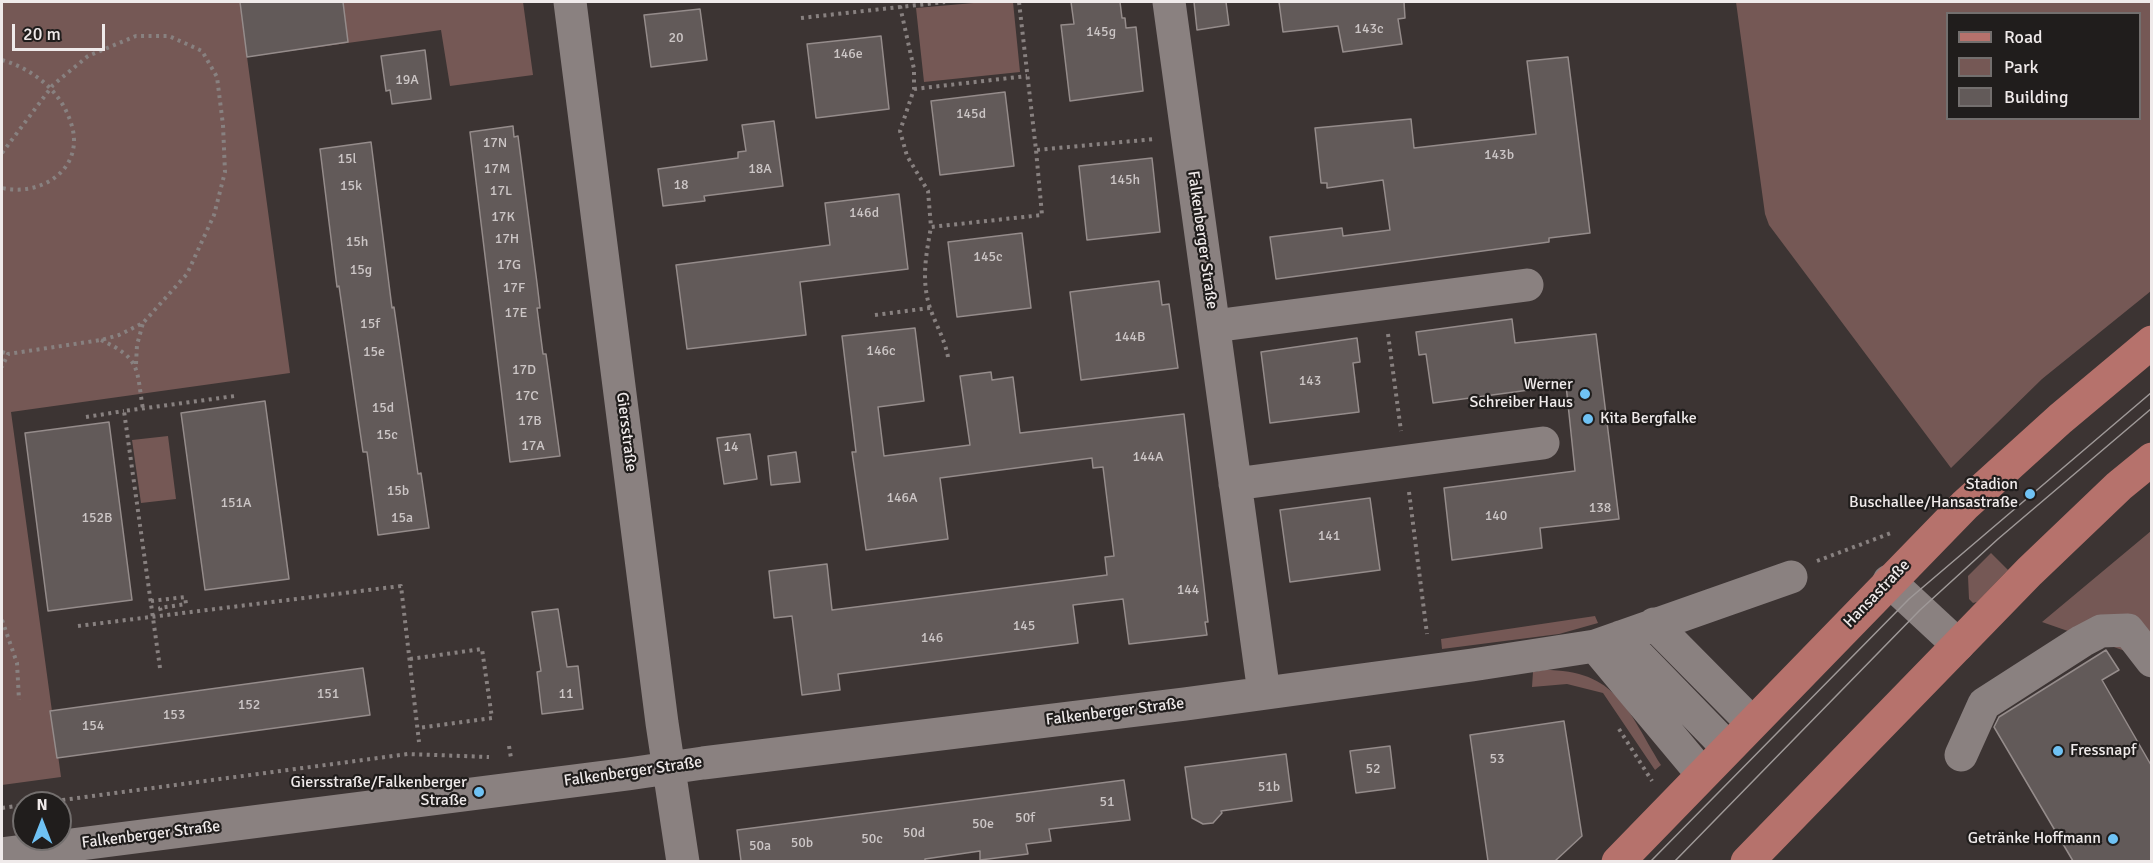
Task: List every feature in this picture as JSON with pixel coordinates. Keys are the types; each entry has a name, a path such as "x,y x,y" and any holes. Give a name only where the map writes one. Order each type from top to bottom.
{"main road":[{"name":"Hansastraße","path":"1617,861 1965,504 2151,342"},
{"path":"1747,861 2062,541 2119,486 2151,459"}],"street":[{"name":"Giersstraße","path":"570,2 683,861"},
{"name":"Falkenberger Straße","path":"1169,2 1264,693"},
{"path":"1214,326 1527,285"},
{"path":"1235,484 1543,443"},
{"name":"Falkenberger Straße","path":"2,854 1472,665 1607,641 1791,577"},
{"path":"1889,581 1958,645"},
{"path":"1654,624 1752,723"},
{"path":"1961,755 1984,704 2082,641 2102,632 2128,630 2151,662"},
{"path":"1607,641 1727,747"},
{"path":"1607,641 1702,774"}],"path":[{"path":"801,18 945,2"},
{"path":"931,227 1042,215 1019,2"},
{"path":"900,6 914,69 914,89 900,131 907,156 928,191 931,227 924,273 926,293 930,308 946,343 948,357"},
{"path":"2,153 51,88 88,56 136,36 169,36 202,51 217,77 224,125 225,172 214,215 187,274 143,323 119,335 101,340 8,354 2,352"},
{"path":"2,60 16,64 36,75 51,88 65,109 72,125 73,140 71,156 64,169 51,181 34,189 15,191 2,188"},
{"path":"914,89 1027,76"},
{"path":"1036,150 1158,138"},
{"path":"875,315 930,308"},
{"path":"143,323 137,345 136,365 143,409"},
{"path":"101,340 116,347 136,365"},
{"path":"2,367 8,354"},
{"path":"86,417 235,396"},
{"path":"124,411 160,668"},
{"path":"1791,577 1805,566 1896,531"},
{"path":"78,626 401,586 419,742"},
{"path":"151,601 185,597 186,604 160,608 162,615"},
{"path":"2,620 17,663 19,700"},
{"path":"410,658 482,649 492,718 418,728"},
{"path":"1618,728 1653,782"},
{"path":"72,799 408,754 511,757 523,755"}],"green space":[{"path":"2,2 523,2 533,75 450,86 441,30 247,57 290,373 11,412 61,777 2,785"},
{"path":"1013,2 1020,72 924,82 916,8"},
{"path":"1736,2 2151,2 2151,291 2042,379 1951,468 1769,225 1765,214"},
{"path":"168,436 176,499 141,503 132,440"},
{"path":"2151,531 2151,660 2042,622"},
{"path":"1991,553 2008,570 1977,602 1973,603 1969,599 1968,576"},
{"path":"1595,616 1598,623 1559,634 1442,649 1441,639"},
{"path":"1544,670 1569,672 1588,677 1604,686 1628,711 1661,765 1655,770 1603,693 1567,684 1532,687 1533,672"}],"building":[{"path":"240,2 343,2 348,42 247,57"},
{"path":"1071,2 1120,2 1126,28 1136,27 1143,91 1070,101 1061,25 1074,24"},
{"path":"1194,2 1226,2 1229,25 1197,30"},
{"path":"1279,2 1404,2 1405,18 1398,19 1402,44 1343,52 1338,26 1283,32"},
{"path":"700,9 707,60 651,67 644,15"},
{"path":"881,36 889,109 816,118 807,44"},
{"path":"425,50 431,99 392,104 390,90 386,91 381,56"},
{"path":"1568,57 1590,233 1549,238 1549,242 1276,279 1270,237 1342,228 1343,236 1390,230 1383,180 1327,188 1327,183 1321,183 1315,128 1411,119 1414,148 1536,134 1527,61"},
{"path":"1005,92 1014,166 940,175 931,101"},
{"path":"774,121 783,186 704,196 705,201 663,206 658,169 738,158 738,152 746,151 742,125"},
{"path":"513,126 514,137 518,136 540,308 537,308 543,354 546,354 560,456 510,462 470,132"},
{"path":"371,142 392,308 394,307 418,474 421,473 429,528 378,535 367,452 363,452 339,286 337,287 320,149"},
{"path":"1152,158 1160,232 1087,240 1079,166"},
{"path":"899,194 908,269 800,282 806,335 687,349 676,265 830,245 825,203"},
{"path":"1022,233 1031,308 957,317 948,242"},
{"path":"1159,281 1162,305 1169,304 1178,368 1081,380 1070,292"},
{"path":"1512,319 1515,343 1596,334 1619,519 1540,528 1542,548 1452,560 1444,488 1575,471 1566,385 1433,403 1426,354 1419,355 1416,332"},
{"path":"915,328 924,401 878,407 884,456 970,445 960,376 991,372 992,380 1013,377 1020,433 1184,414 1208,622 1205,622 1207,635 1129,644 1123,599 1073,605 1078,643 838,674 840,690 802,695 792,616 774,618 769,571 827,564 832,610 1107,575 1105,557 1114,556 1103,467 1093,468 1092,458 940,478 948,539 866,550 852,452 856,452 842,336"},
{"path":"1357,338 1360,362 1353,363 1359,412 1270,423 1261,352"},
{"path":"265,401 289,579 205,590 181,413"},
{"path":"109,422 132,600 48,611 25,433"},
{"path":"750,434 757,479 724,484 717,438"},
{"path":"796,452 800,482 771,485 768,456"},
{"path":"1370,498 1380,570 1290,582 1280,510"},
{"path":"558,609 567,667 578,666 583,709 542,714 537,672 541,671 532,612"},
{"path":"2106,650 2119,670 2102,680 2151,765 2151,861 2073,861 1994,727 1999,717"},
{"path":"363,668 370,715 57,758 50,711"},
{"path":"1564,721 1582,836 1555,861 1488,861 1470,735"},
{"path":"1390,746 1395,788 1356,793 1350,751"},
{"path":"1286,754 1292,801 1221,811 1222,813 1213,823 1203,824 1192,818 1185,767"},
{"path":"1124,780 1130,820 1049,829 1051,841 1026,844 1028,854 980,860 980,851 925,859 925,861 741,861 737,830"}],"tram line":[{"path":"1650,862 1909,599 2152,392"},
{"path":"1674,862 1920,610 1998,539 2152,408"}],"place":[{"name":"Werner Schreiber Haus","path":"1585,394"},
{"name":"Kita Bergfalke","path":"1588,419"},
{"name":"Stadion Buschallee/Hansastraße","path":"2030,494"},
{"name":"Fressnapf","path":"2058,751"},
{"name":"Giersstraße/Falkenberger Straße","path":"479,792"},
{"name":"Getränke Hoffmann","path":"2113,839"}]}
